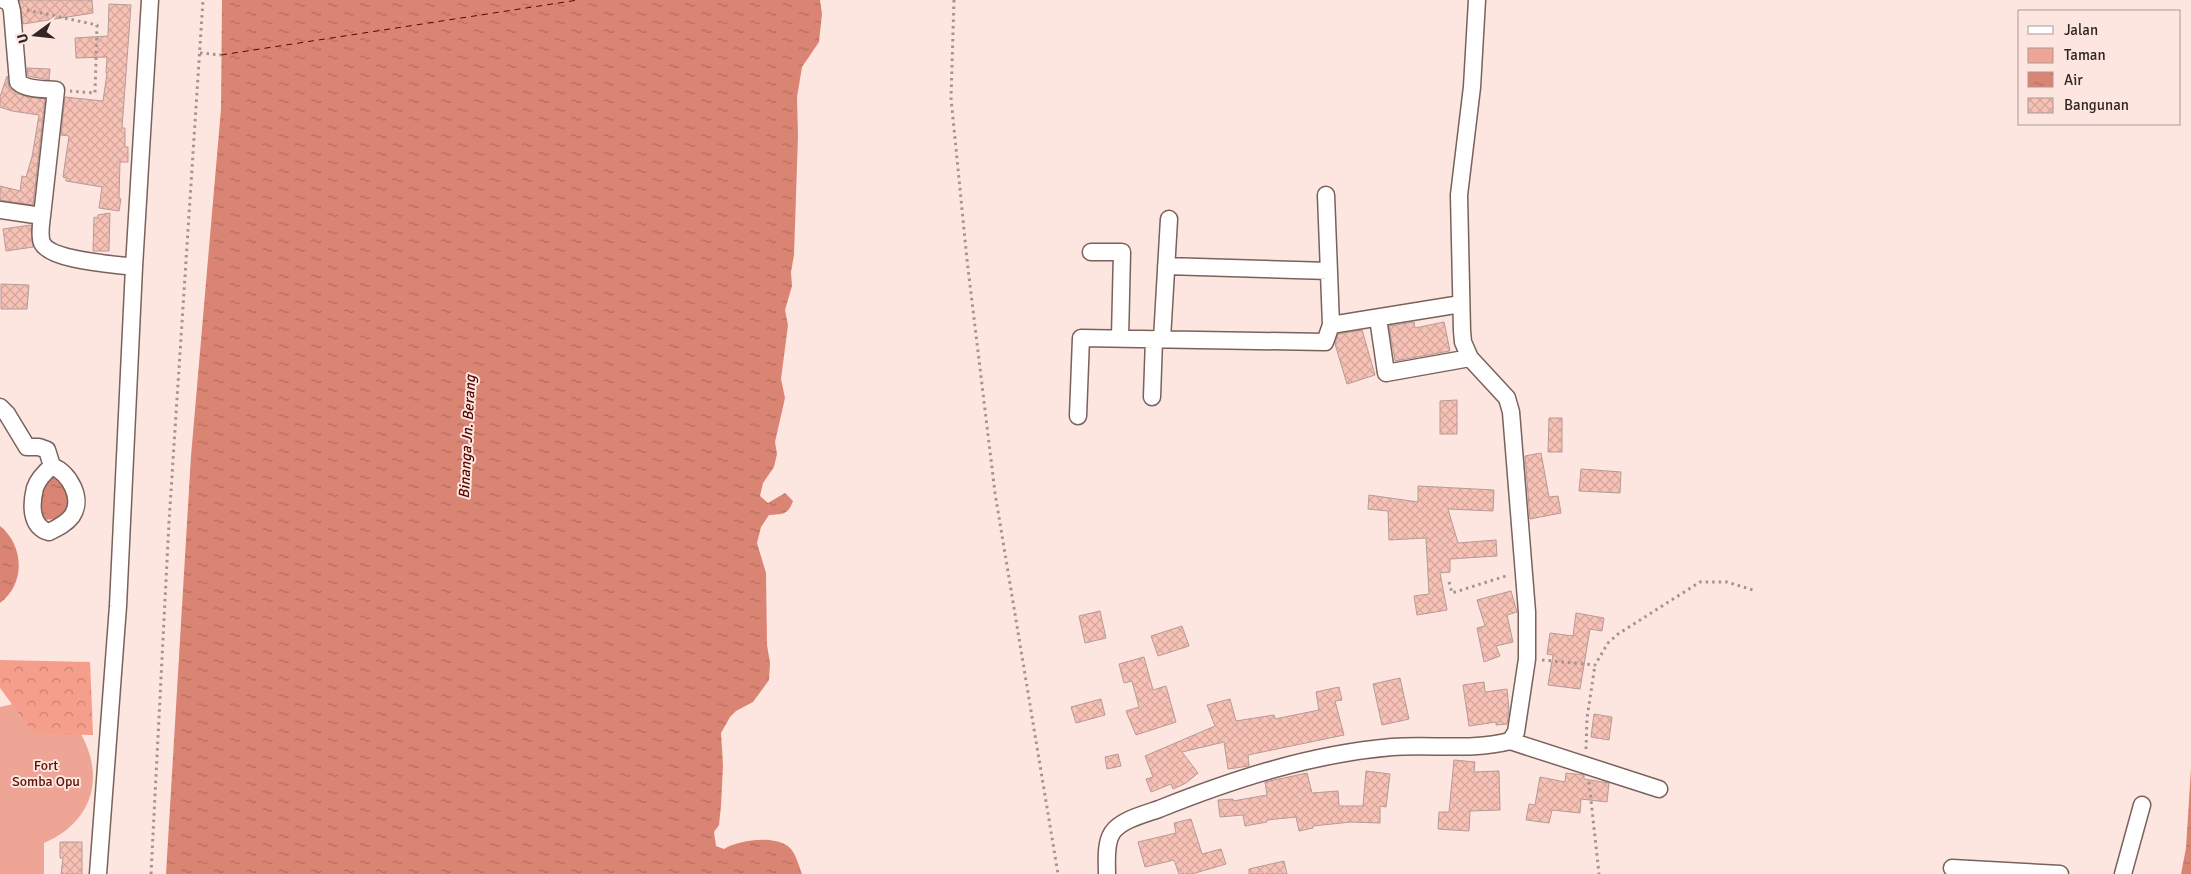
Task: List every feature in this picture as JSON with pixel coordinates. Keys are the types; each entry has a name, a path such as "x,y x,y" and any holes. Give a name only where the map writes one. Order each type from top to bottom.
{"street":[{"path":"98,874 118,606 134,267 150,0"},
{"path":"1477,0 1472,88 1459,195 1461,304 1464,342 1470,358 1510,404 1527,612 1527,659 1519,720 1516,732 1510,741"},
{"path":"8,3 18,82 30,87 56,90 40,236 46,248 73,258 134,267"},
{"path":"1078,416 1081,338 1325,342 1331,325 1326,195"},
{"path":"0,210 42,216"},
{"path":"1152,397 1169,219"},
{"path":"1091,252 1122,252 1120,338"},
{"path":"1166,266 1329,271"},
{"path":"1331,325 1461,304"},
{"path":"1378,318 1386,372 1470,358"},
{"path":"0,407 7,414 27,447 39,447 47,450 52,466"},
{"path":"1107,874 1108,844 1112,834 1118,827 1228,783 1305,761 1363,750 1395,747 1485,745 1510,741 1659,790"},
{"path":"2123,874 2142,805"},
{"path":"1952,868 2060,874"}],"path":[{"path":"151,874 169,522 203,0"},
{"path":"954,0 952,98 968,270 995,493 1058,874"},
{"path":"8,3 97,25 95,93 56,90"},
{"path":"200,53 221,55"},
{"path":"1449,582 1452,593 1524,570"},
{"path":"1527,659 1595,665 1608,643 1618,634 1700,582 1727,582 1753,590"}],"green space":[{"path":"0,660 90,662 93,735 34,734 0,688"},
{"name":"Fort Somba Opu","path":"13,704 81,734 89,751 92,767 93,783 90,798 83,812 73,824 44,843 44,874 0,874 0,707"}],"water":[{"name":"Binanga Jn. Berang","path":"222,0 820,0 822,14 819,42 802,67 797,97 798,136 794,255 791,272 792,286 785,310 788,325 781,379 785,398 775,442 777,454 774,467 763,483 760,496 768,503 785,493 793,501 789,509 784,513 769,515 761,527 757,543 766,573 769,680 753,702 736,711 730,717 721,733 723,765 721,806 719,825 714,832 716,846 724,849 739,843 758,840 777,841 785,844 793,851 802,874 166,874 191,456 221,109"},
{"path":"48,474 66,480 72,504 60,519 41,520 39,487"},
{"path":"0,526 14,543 19,564 14,586 0,603"},
{"path":"2191,768 2191,874 2181,874 2186,848"}],"building":[{"path":"19,0 92,0 93,13 23,24"},
{"path":"109,4 131,5 122,128 125,128 125,147 128,147 128,162 120,162 119,198 121,199 119,211 99,208 102,187 66,181 66,178 63,177 69,136 61,135 65,97 103,101 107,73 107,57 76,58 75,38 108,36"},
{"path":"27,68 50,69 49,80 28,76"},
{"path":"7,76 9,87 16,93 45,99 33,205 0,200 0,186 20,191 22,176 26,177 32,157 39,115 12,111 0,107 0,97"},
{"path":"110,213 109,251 93,251 94,217 97,218 98,215"},
{"path":"31,225 33,247 6,251 3,229"},
{"path":"1,284 29,285 27,309 1,309"},
{"path":"1414,322 1415,328 1444,322 1450,351 1395,361 1389,326"},
{"path":"1362,330 1375,375 1347,384 1335,344 1338,334"},
{"path":"1457,400 1457,434 1440,434 1440,401"},
{"path":"1549,418 1562,418 1562,452 1548,452"},
{"path":"1541,453 1549,497 1558,496 1561,513 1530,519 1525,456"},
{"path":"1581,469 1621,472 1620,493 1579,491"},
{"path":"1418,486 1494,490 1493,511 1448,509 1458,543 1496,540 1497,556 1450,559 1450,572 1440,573 1447,610 1417,615 1414,596 1429,594 1426,538 1389,540 1388,511 1368,509 1369,495 1418,502"},
{"path":"1511,591 1517,612 1507,615 1513,642 1496,646 1500,656 1484,662 1477,628 1485,626 1477,600"},
{"path":"1100,611 1106,638 1085,643 1079,616"},
{"path":"1576,613 1604,618 1602,631 1590,629 1580,689 1548,685 1553,655 1547,654 1550,633 1573,636"},
{"path":"1182,626 1189,646 1158,656 1151,636"},
{"path":"1144,657 1153,690 1166,686 1176,722 1136,735 1126,711 1139,707 1132,681 1124,683 1119,664"},
{"path":"1400,678 1409,719 1382,725 1373,684"},
{"path":"1484,682 1485,692 1507,689 1509,710 1507,724 1496,725 1496,722 1469,726 1463,685"},
{"path":"1339,687 1342,700 1335,701 1344,735 1248,755 1249,766 1228,769 1224,742 1182,752 1198,773 1186,783 1173,789 1171,784 1151,792 1146,779 1153,777 1145,756 1215,726 1207,705 1230,699 1236,721 1274,715 1275,719 1319,710 1316,692"},
{"path":"1101,699 1105,715 1076,723 1071,707"},
{"path":"1594,714 1612,717 1609,740 1591,737"},
{"path":"1118,754 1121,766 1107,769 1105,757"},
{"path":"1454,760 1475,762 1474,772 1499,771 1500,810 1470,811 1469,831 1438,829 1439,812 1449,812"},
{"path":"1366,771 1390,774 1386,807 1380,806 1380,823 1351,822 1313,826 1313,828 1299,831 1296,817 1267,820 1267,822 1245,826 1243,815 1220,817 1218,800 1233,799 1233,801 1267,795 1265,782 1307,773 1312,793 1338,791 1339,806 1363,806"},
{"path":"1566,773 1584,775 1584,779 1609,783 1607,802 1581,799 1580,813 1552,810 1549,823 1526,820 1529,804 1535,805 1540,777 1565,782"},
{"path":"1191,819 1202,854 1221,849 1226,864 1192,874 1179,874 1174,860 1145,867 1138,842 1176,833 1174,823"},
{"path":"60,842 82,842 82,874 61,874 63,858 60,858"},
{"path":"1284,861 1287,874 1249,874 1249,869"}],"ferry route":[{"path":"221,55 578,0"}]}
